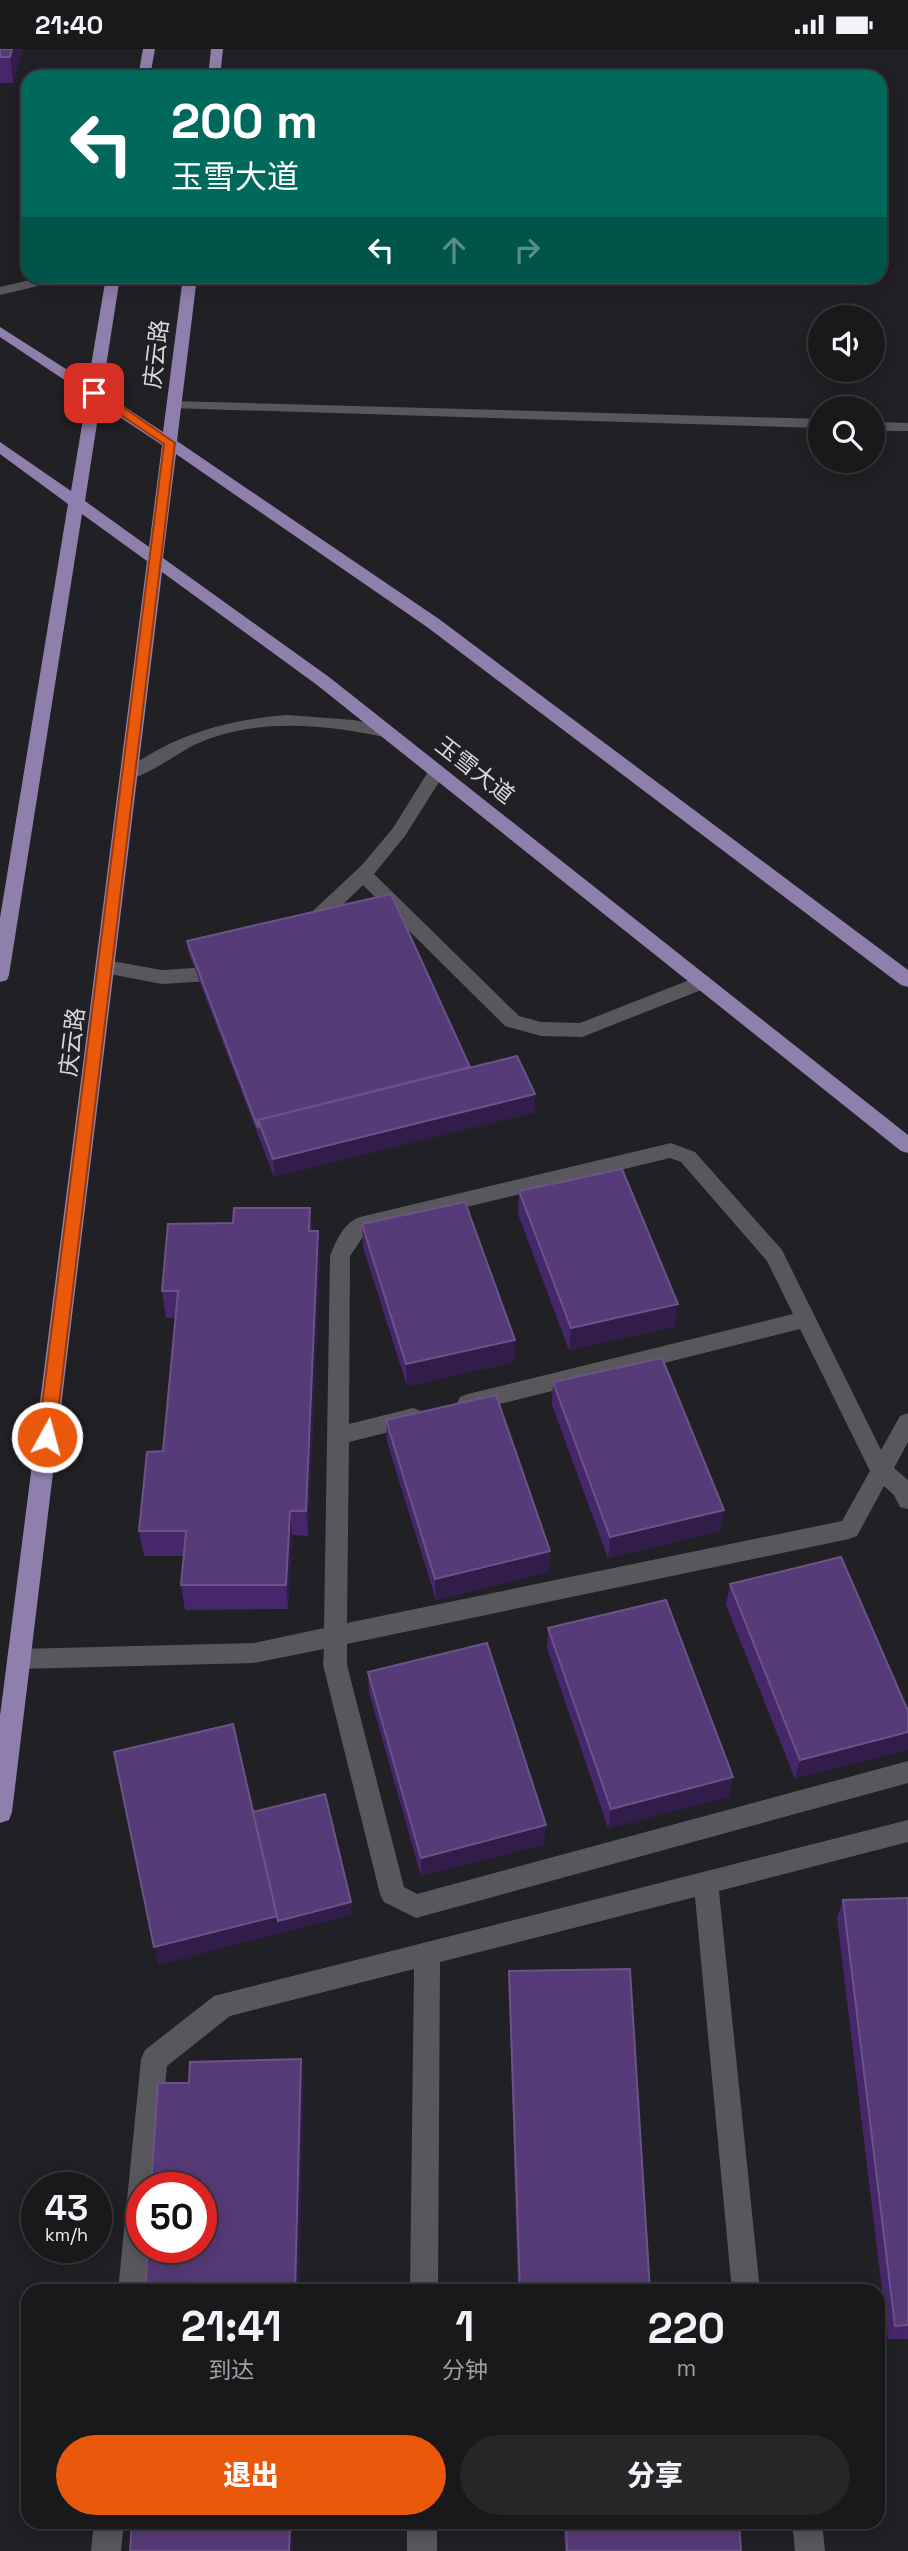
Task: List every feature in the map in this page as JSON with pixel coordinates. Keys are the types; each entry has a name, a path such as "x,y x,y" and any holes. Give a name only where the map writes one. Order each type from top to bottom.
{"main road":[{"path":"145,70 149,49"},
{"path":"215,70 217,49"},
{"path":"0,975 112,284"},
{"name":"庆云路","path":"0,1812 189,284"},
{"path":"0,331 433,623 908,980"},
{"name":"玉雪大道","path":"0,447 323,681 908,1146"}],"street":[{"path":"0,291 29,284"},
{"path":"174,405 808,424"},
{"path":"885,426 908,427"},
{"path":"129,775 151,759 185,741 232,726 264,721 328,720 389,733"},
{"path":"295,938 363,874 399,832 437,771"},
{"path":"363,874 512,1021 541,1029 582,1030 702,982"},
{"path":"106,967 162,977 221,974 245,966"},
{"path":"908,1500 902,1488 881,1471 775,1256 688,1157 671,1150 360,1225 346,1242 340,1257 335,1665 393,1894 416,1906 908,1772"},
{"path":"337,1436 806,1319"},
{"path":"19,1659 254,1653 849,1528 908,1422"},
{"path":"132,2284 154,2059 223,2005 908,1831"},
{"path":"705,1882 745,2284"},
{"path":"424,2284 427,1954"},
{"path":"106,2551 108,2529"},
{"path":"422,2529 422,2551"},
{"path":"808,2529 810,2551"}],"building":[{"path":"0,49 12,49 10,57 0,57"},
{"path":"391,894 470,1067 258,1120 258,1128 187,941"},
{"path":"517,1056 535,1094 273,1159 258,1120"},
{"path":"622,1169 678,1304 571,1328 519,1191"},
{"path":"465,1202 515,1340 406,1364 362,1224"},
{"path":"234,1208 310,1208 309,1231 318,1231 306,1511 290,1511 286,1585 181,1585 186,1531 139,1531 147,1452 163,1451 178,1291 162,1291 168,1224 233,1223"},
{"path":"662,1358 724,1510 610,1537 553,1382"},
{"path":"496,1395 550,1551 435,1579 386,1420"},
{"path":"841,1557 908,1711 908,1732 800,1760 730,1584"},
{"path":"666,1600 733,1777 611,1809 548,1628"},
{"path":"487,1643 546,1825 421,1858 368,1672"},
{"path":"233,1724 277,1916 154,1947 114,1752"},
{"path":"325,1794 351,1902 278,1921 253,1812"},
{"path":"908,1898 908,2325 895,2326 843,1900"},
{"path":"630,1969 650,2284 520,2284 509,1971"},
{"path":"301,2059 295,2284 145,2284 147,2263 217,2263 217,2172 152,2172 158,2083 189,2083 190,2062"},
{"path":"132,2529 290,2529 289,2551 130,2551"},
{"path":"566,2529 739,2529 741,2551 567,2551"}],"route":[{"path":"47,1437 169,443 94,393"}]}
